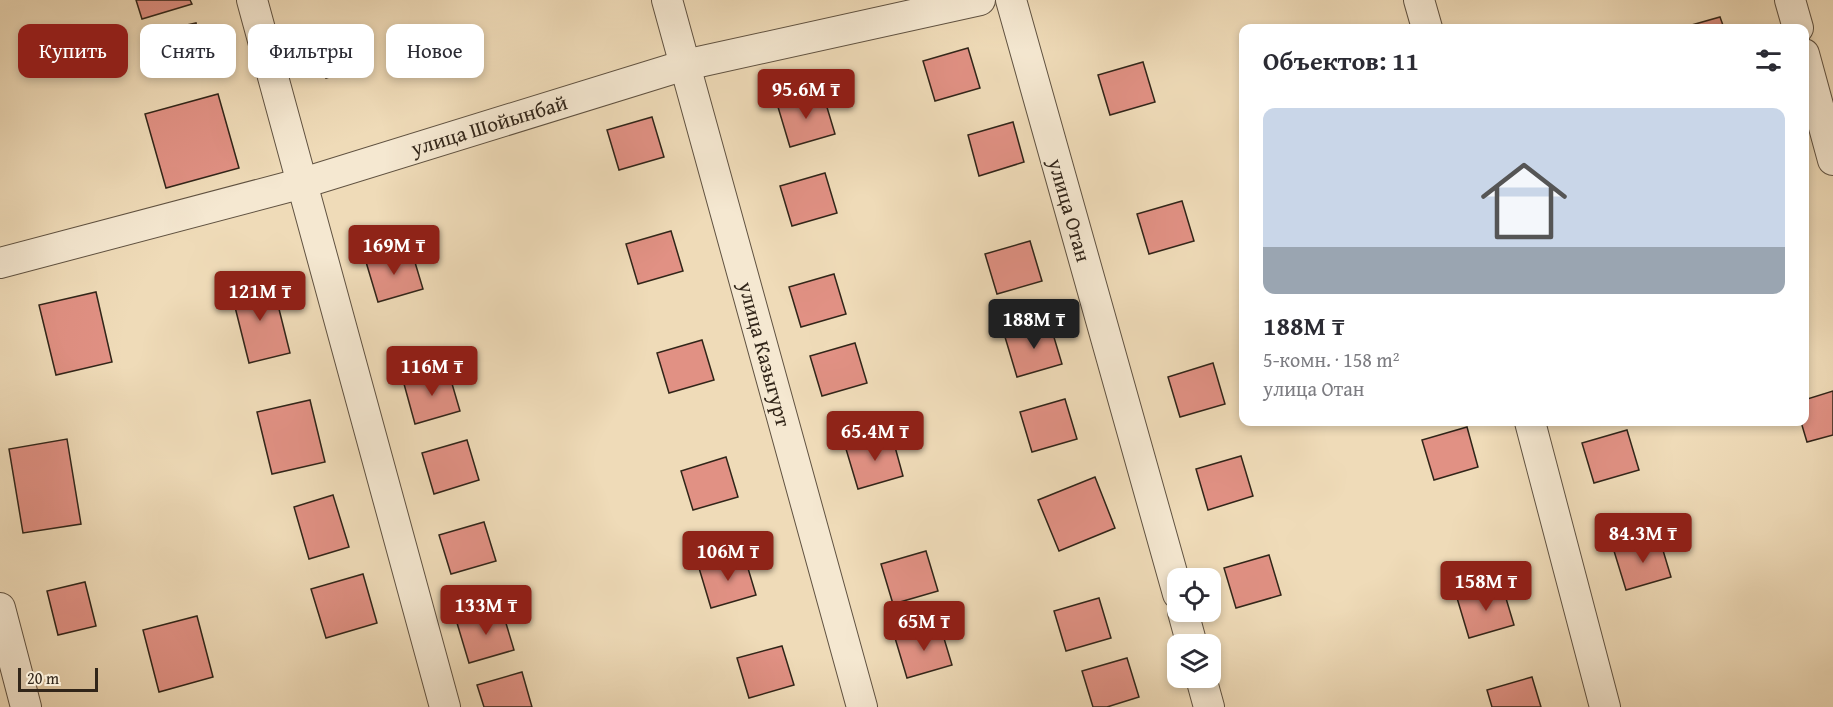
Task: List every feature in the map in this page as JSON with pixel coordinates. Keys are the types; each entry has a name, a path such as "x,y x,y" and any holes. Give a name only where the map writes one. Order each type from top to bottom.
{"street":[{"path":"252,0 446,707"},
{"name":"улица Казыгурт","path":"667,0 862,707"},
{"name":"улица Шойынбай","path":"0,263 303,183 685,65 980,0"},
{"name":"улица Отан","path":"1011,0 1171,568"},
{"path":"1419,0 1425,24"},
{"path":"1790,0 1797,24"},
{"path":"1809,72 1833,160"},
{"path":"1531,426 1605,707"},
{"path":"0,608 26,707"},
{"path":"1204,688 1209,707"}],"building":[{"path":"136,0 190,0 192,4 142,19"},
{"path":"1720,17 1723,24 1695,24"},
{"path":"968,48 980,88 935,101 923,61"},
{"path":"1143,62 1155,102 1110,115 1098,75"},
{"path":"218,94 239,168 166,188 145,114"},
{"path":"823,94 835,134 790,147 778,107"},
{"path":"652,117 664,157 619,170 607,130"},
{"path":"1013,122 1024,162 979,176 968,135"},
{"path":"825,173 837,213 792,226 780,186"},
{"path":"1182,201 1194,241 1149,254 1137,214"},
{"path":"671,231 683,271 638,284 626,244"},
{"path":"1030,241 1042,281 997,294 985,254"},
{"path":"411,249 423,289 378,302 366,262"},
{"path":"834,274 846,314 801,327 789,287"},
{"path":"272,281 290,353 249,363 231,291"},
{"path":"96,292 112,362 56,375 39,305"},
{"path":"1050,324 1062,364 1017,377 1005,337"},
{"path":"702,340 714,380 669,393 657,353"},
{"path":"855,343 867,383 822,396 810,356"},
{"path":"1213,363 1225,404 1180,417 1168,377"},
{"path":"448,370 460,411 415,424 404,384"},
{"path":"1833,391 1833,435 1807,442 1802,426 1809,426 1809,398"},
{"path":"1065,399 1077,439 1032,452 1020,412"},
{"path":"310,400 325,462 272,474 257,412"},
{"path":"1467,427 1478,467 1434,480 1422,440"},
{"path":"1627,430 1639,470 1594,483 1582,443"},
{"path":"892,436 903,476 858,489 846,449"},
{"path":"67,439 81,524 23,533 9,449"},
{"path":"467,440 479,480 434,494 422,453"},
{"path":"1241,456 1253,496 1208,510 1196,469"},
{"path":"726,457 738,497 693,510 681,471"},
{"path":"1095,477 1115,528 1059,551 1038,500"},
{"path":"333,495 349,547 309,559 294,507"},
{"path":"484,522 496,561 451,574 439,535"},
{"path":"1659,537 1671,577 1626,590 1614,551"},
{"path":"926,551 938,591 893,604 881,564"},
{"path":"744,555 756,595 711,608 699,568"},
{"path":"1269,555 1281,595 1236,608 1224,568"},
{"path":"363,574 377,623 326,638 311,589"},
{"path":"85,582 96,626 58,635 47,591"},
{"path":"1502,585 1514,625 1469,638 1457,598"},
{"path":"1099,598 1111,638 1066,651 1054,611"},
{"path":"502,610 514,650 469,663 457,623"},
{"path":"197,616 213,677 159,692 143,630"},
{"path":"940,625 952,665 907,678 895,638"},
{"path":"782,646 794,685 749,698 737,658"},
{"path":"1127,658 1139,697 1107,707 1093,707 1082,671"},
{"path":"522,672 532,707 484,707 477,685"},
{"path":"1532,677 1541,707 1492,707 1487,690"}]}
